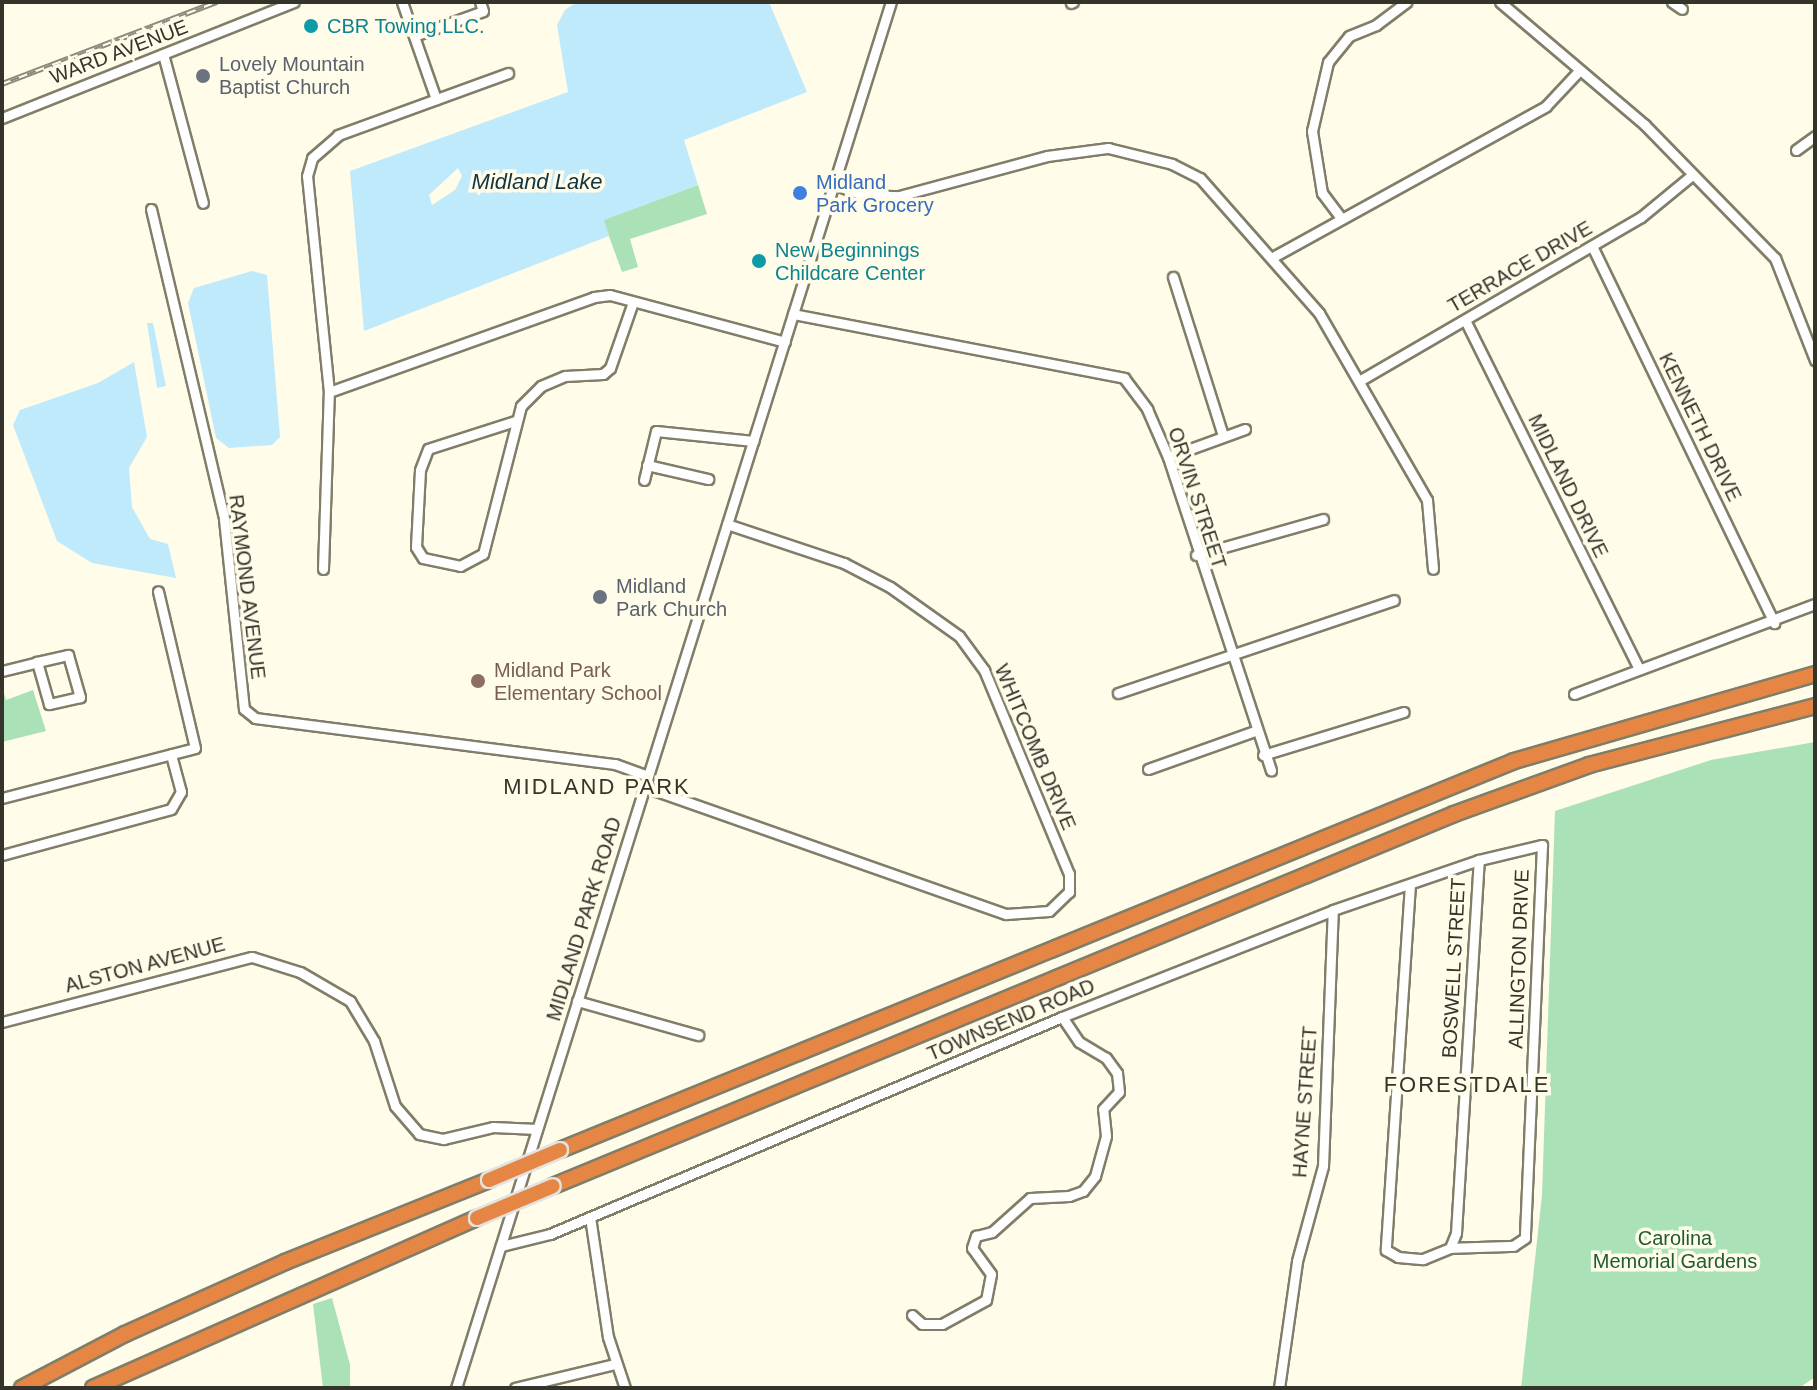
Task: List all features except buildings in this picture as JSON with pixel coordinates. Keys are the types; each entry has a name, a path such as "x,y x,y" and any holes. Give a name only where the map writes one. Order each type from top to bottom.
{"highway":[{"path":"22,1388 125,1334 285,1262 1514,761 1815,674"},
{"path":"93,1388 477,1218 1454,814 1589,765 1811,707"}],"street":[{"name":"WARD AVENUE","path":"2,118 294,2"},
{"path":"402,2 436,99"},
{"path":"414,36 483,11 480,2"},
{"name":"MIDLAND PARK ROAD","path":"456,1388 891,2"},
{"path":"1341,218 1322,193 1312,131 1328,62 1349,36 1376,25 1406,2"},
{"path":"1500,2 1577,73 1645,125 1775,258 1815,360"},
{"path":"1672,2 1682,9"},
{"path":"163,54 203,203"},
{"path":"323,569 329,392 307,176 312,158 338,135 508,73"},
{"path":"1273,257 1546,106 1577,73"},
{"path":"1796,150 1815,136"},
{"path":"833,184 863,195 899,196 1077,149 1134,152 1200,178 1273,257 1319,313 1427,500 1433,569"},
{"name":"TERRACE DRIVE","path":"1359,381 1641,217 1692,175"},
{"name":"RAYMOND AVENUE","path":"151,209 224,519 244,709 255,718 615,764 648,776"},
{"name":"KENNETH DRIVE","path":"1592,246 1774,623"},
{"path":"1173,277 1223,436"},
{"path":"329,392 594,297 633,302 785,342"},
{"path":"515,421 428,449 420,470 416,547 423,558 460,566 483,554 515,421 541,386 565,376 603,374 610,368 633,302"},
{"name":"ORVIN STREET","path":"793,314 1124,378 1147,409 1168,457 1196,555 1271,771"},
{"name":"MIDLAND DRIVE","path":"1465,320 1639,669"},
{"path":"1168,457 1245,429"},
{"path":"644,480 656,431 753,441"},
{"path":"647,465 708,479"},
{"path":"1196,555 1323,519"},
{"name":"WHITCOMB DRIVE","path":"645,787 980,905 1034,916 1062,904 1069,874 975,654 890,587 844,563 727,524"},
{"path":"2,798 195,748 158,591"},
{"path":"1118,693 1394,600"},
{"path":"1574,694 1774,623 1815,604"},
{"path":"2,671 37,662 68,655 80,697 49,704 37,662"},
{"path":"1263,755 1404,712"},
{"path":"1148,769 1255,731"},
{"path":"2,855 171,809 181,792 171,754"},
{"name":"TOWNSEND ROAD","path":"501,1246 526,1243 1062,1017 1333,910 1479,860 1542,845"},
{"name":"ALLINGTON DRIVE","path":"1450,1248 1513,1246 1525,1238 1542,845"},
{"name":"BOSWELL STREET","path":"1450,1248 1456,1233 1479,860"},
{"path":"1410,884 1386,1250 1398,1257 1423,1259 1450,1248"},
{"name":"HAYNE STREET","path":"1279,1388 1297,1261 1323,1166 1333,910"},
{"name":"ALSTON AVENUE","path":"2,1022 252,957 300,972 350,1001 374,1041 395,1106 419,1134 443,1139 493,1127 537,1129"},
{"path":"577,1001 698,1035"},
{"path":"912,1315 922,1324 942,1324 986,1300 991,1274 972,1248 976,1236 992,1232 1030,1198 1069,1196 1083,1191 1095,1176 1106,1136 1103,1109 1119,1092 1117,1073 1106,1058 1079,1042 1062,1017"},
{"path":"590,1217 615,1364 625,1388"},
{"path":"515,1388 615,1364"}],"green space":[{"path":"698,185 707,214 630,239 638,267 622,272 603,220"},
{"path":"2,686 6,700 33,690 46,731 2,742"},
{"name":"Carolina Memorial Gardens","path":"1815,742 1815,1377 1799,1388 1521,1388 1542,1195 1555,811 1711,760"},
{"path":"332,1298 350,1365 350,1388 323,1388 313,1304"}],"water":[{"name":"Midland Lake","path":"577,2 769,2 807,92 684,140 698,185 604,220 609,236 364,331 350,171 568,92 557,25 565,10","holes":["458,168 462,176 455,190 432,205 429,195"]},
{"path":"252,271 267,275 280,437 272,445 229,448 216,438 188,303 194,288"},
{"path":"147,323 153,323 166,386 157,388"},
{"path":"134,362 147,437 129,468 132,507 150,539 168,544 176,578 92,563 57,541 13,425 20,410 98,383"}],"railway":[{"path":"2,84 217,2"}],"place":[{"name":"CBR Towing LLC.","path":"311,26"},
{"name":"Lovely Mountain Baptist Church","path":"203,76"},
{"name":"Midland Park Grocery","path":"800,193"},
{"name":"New Beginnings Childcare Center","path":"759,261"},
{"name":"Midland Park Church","path":"600,597"},
{"name":"Midland Park Elementary School","path":"478,681"}],"district":[{"name":"MIDLAND PARK","path":"597,787"},
{"name":"FORESTDALE","path":"1467,1085"}]}
